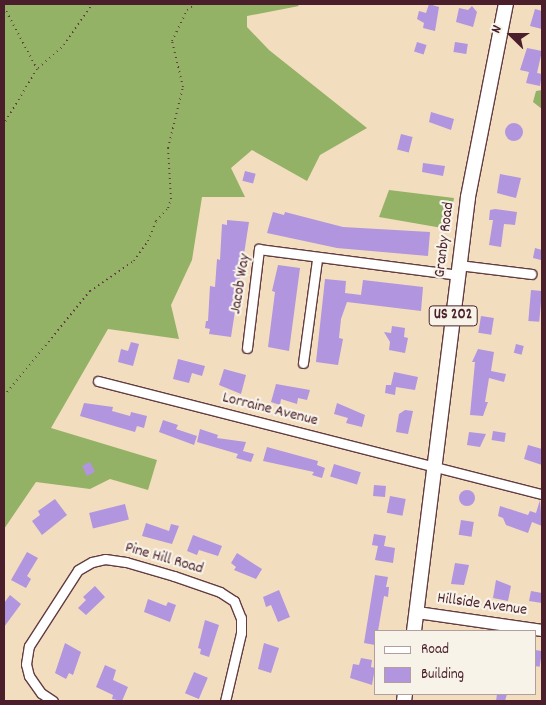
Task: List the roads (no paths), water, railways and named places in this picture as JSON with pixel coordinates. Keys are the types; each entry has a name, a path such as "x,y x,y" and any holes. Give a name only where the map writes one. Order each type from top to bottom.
{"main road":[{"name":"Granby Road","path":"414,630 458,270 473,165 506,4"}],"street":[{"name":"Jacob Way","path":"247,348 259,249 317,259 531,274"},
{"path":"303,363 317,259"},
{"name":"Lorraine Avenue","path":"98,381 542,494"},
{"name":"Pine Hill Road","path":"53,701 41,693 29,676 26,664 30,646 78,570 104,559 134,564 196,583 234,601 241,618 241,633 225,701"},
{"name":"Hillside Avenue","path":"417,612 542,630"}]}
